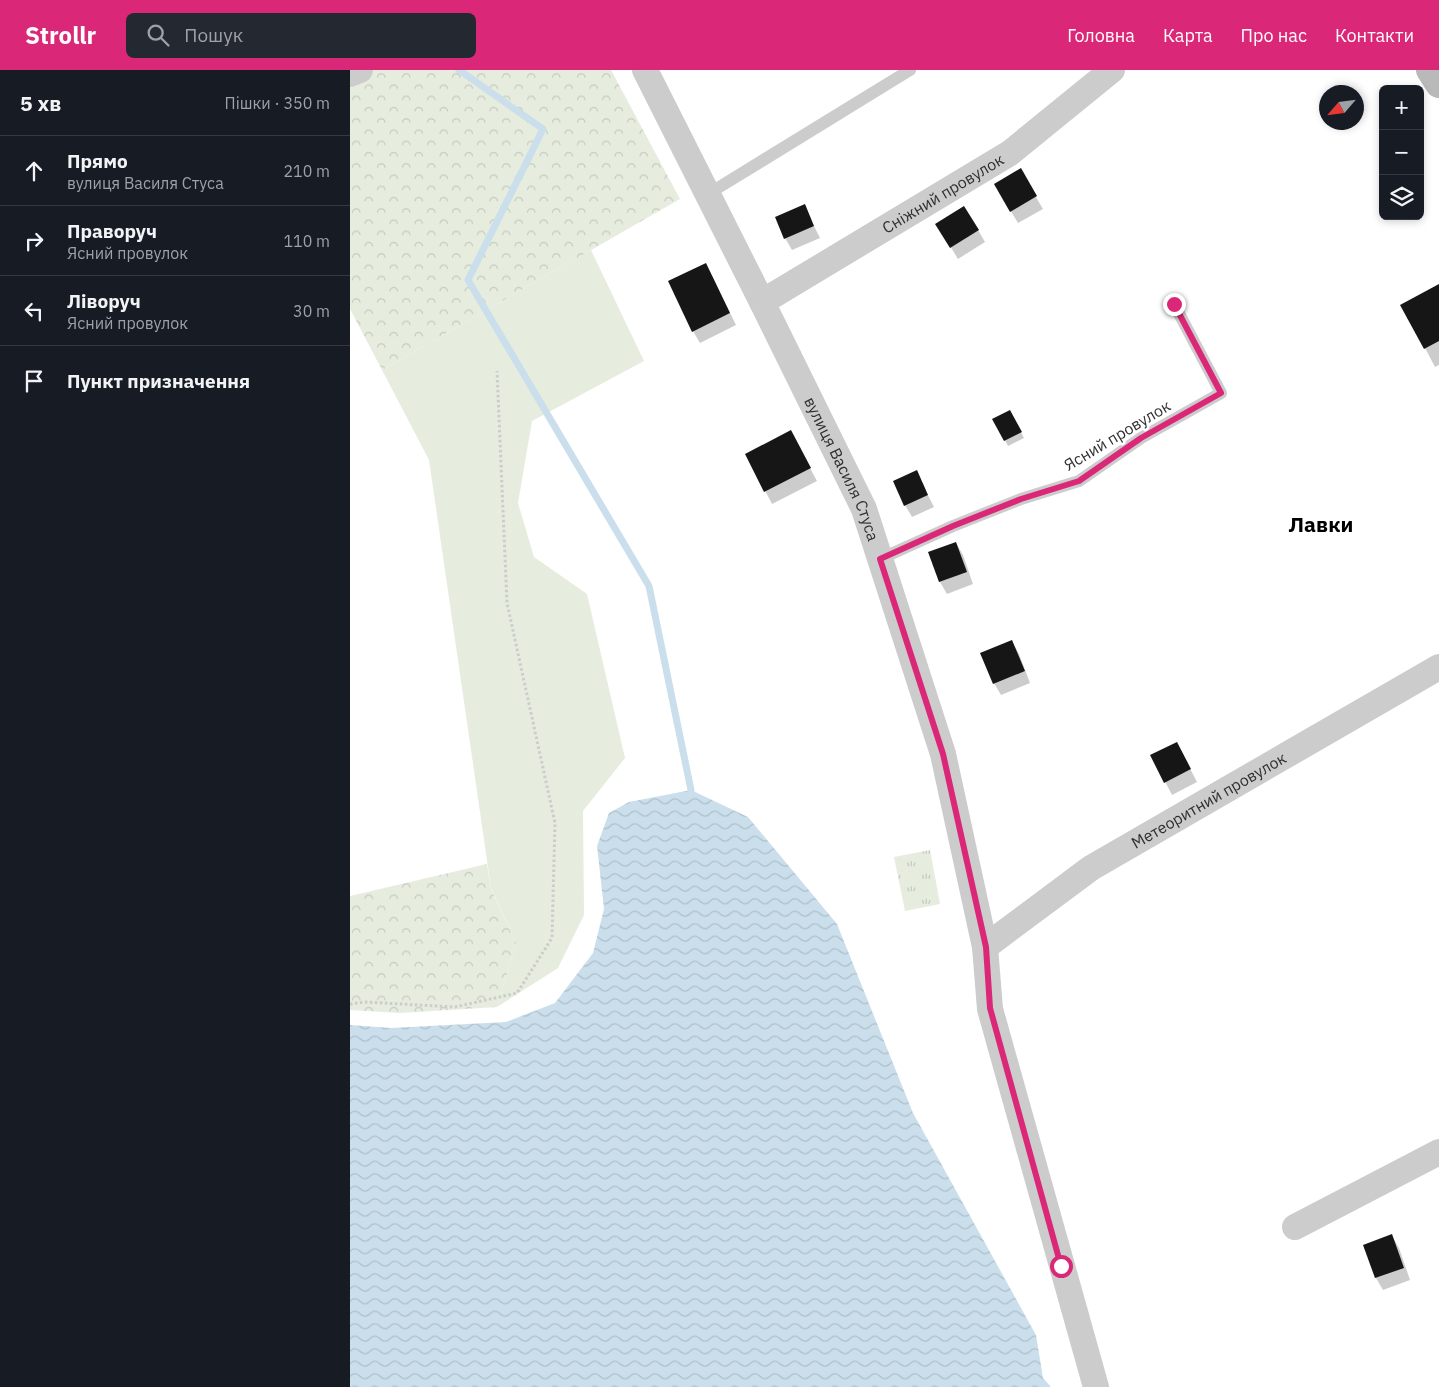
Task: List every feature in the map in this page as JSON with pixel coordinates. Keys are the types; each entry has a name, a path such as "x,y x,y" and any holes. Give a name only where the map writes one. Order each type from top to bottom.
{"street":[{"path":"350,74 360,70"},
{"name":"вулиця Василя Стуса","path":"645,70 864,509 943,754 986,947 990,1008 1096,1387"},
{"name":"Сніжний провулок","path":"762,302 1010,153 1112,70"},
{"path":"1430,70 1439,84"},
{"name":"Метеоритний провулок","path":"986,947 1091,868 1439,667"},
{"path":"1295,1227 1439,1152"}],"lane":[{"path":"708,194 910,70"},
{"name":"Ясний провулок","path":"880,559 953,526 1004,506 1079,481 1141,438 1221,393 1174,304"}],"path":[{"path":"350,1004 365,1002 455,1007 517,993 552,938 555,823 507,603 497,371"}],"green space":[{"path":"370,70 611,70 680,199 382,370 350,309 350,80"},
{"path":"591,250 644,361 532,421 518,503 534,557 587,594 625,758 583,811 584,915 558,968 497,1007 516,943 491,888 429,460 382,370"},
{"path":"930,850 940,904 905,911 894,857"},
{"path":"487,864 491,889 516,943 497,1007 400,1013 350,1010 350,896"}],"water":[{"path":"691,790 748,817 837,924 913,1113 1036,1335 1043,1378 1051,1387 350,1387 350,1025 391,1028 506,1022 555,1003 593,953 604,909 597,846 609,813 629,802"}],"building":[{"path":"1021,168 1037,196 1010,212 994,184"},
{"path":"805,204 814,226 784,239 775,217"},
{"path":"964,206 979,230 950,248 935,224"},
{"path":"706,263 730,313 692,332 668,281"},
{"path":"1439,284 1439,341 1424,349 1400,305"},
{"path":"1010,410 1022,432 1004,441 992,419"},
{"path":"791,430 811,468 764,492 745,454"},
{"path":"917,470 928,495 904,506 893,481"},
{"path":"956,542 967,572 939,582 928,552"},
{"path":"1012,640 1025,671 993,684 980,653"},
{"path":"1177,742 1191,769 1164,783 1150,755"},
{"path":"1392,1234 1404,1268 1375,1278 1363,1245"}],"waterway":[{"path":"459,70 543,129 468,280 649,586 691,790"}],"district":[{"name":"Лавки","path":"1321,524"}],"route":[{"path":"1061,1266 990,1008 986,947 943,754 880,559 953,526 1021,499 1079,481 1141,438 1221,393 1174,304"}]}
